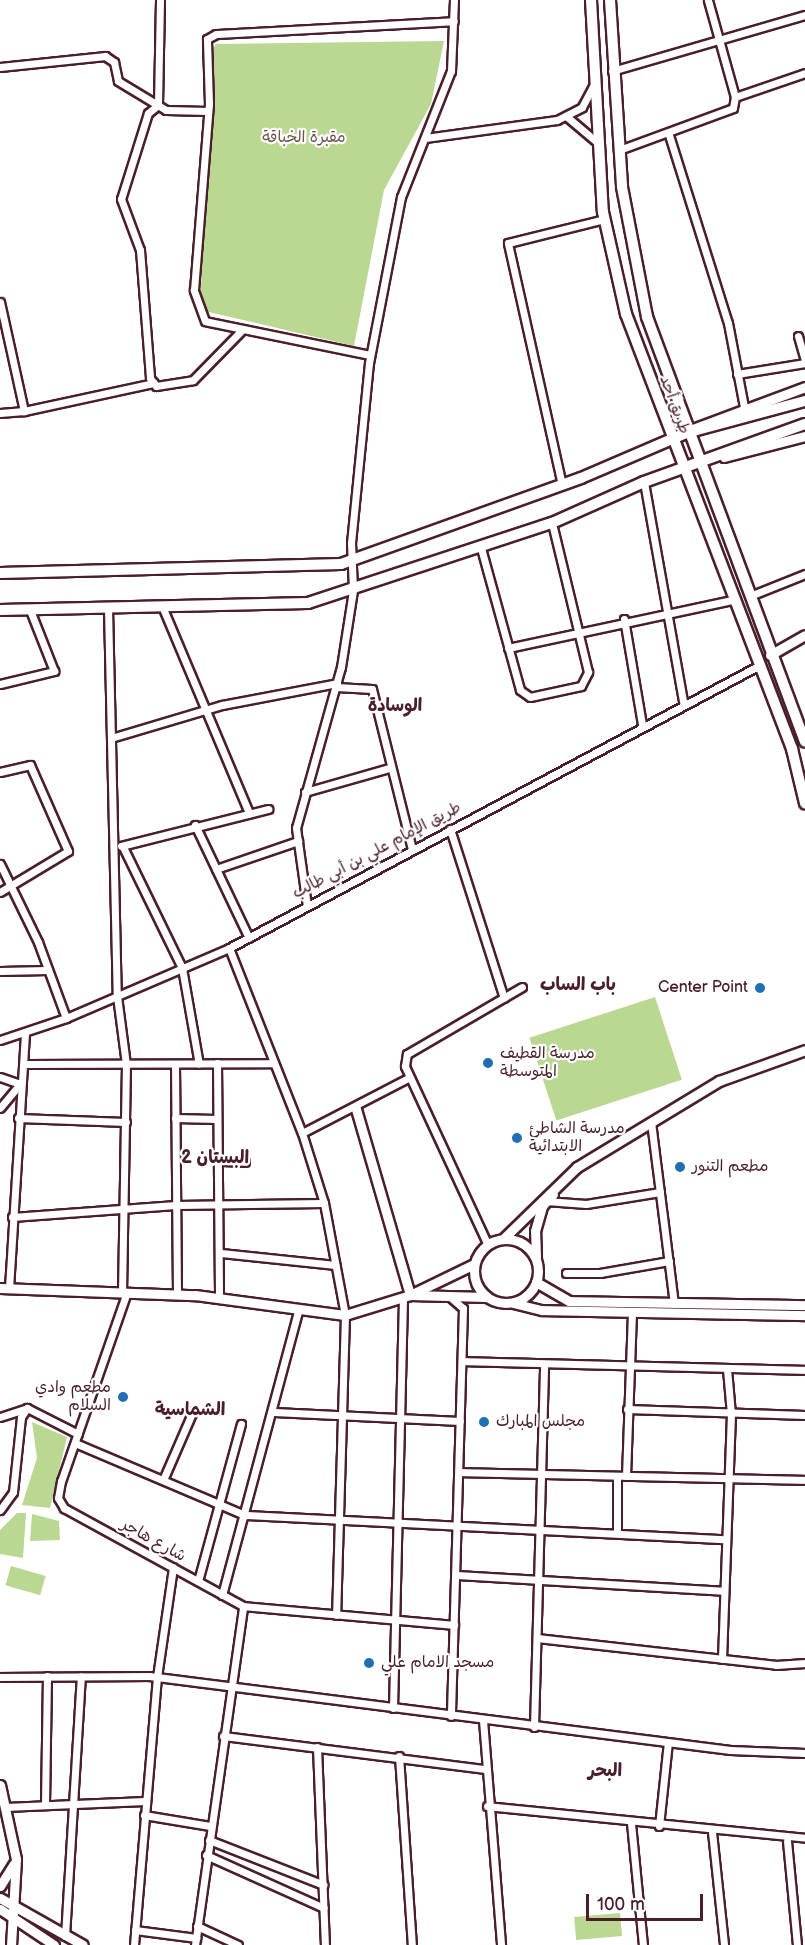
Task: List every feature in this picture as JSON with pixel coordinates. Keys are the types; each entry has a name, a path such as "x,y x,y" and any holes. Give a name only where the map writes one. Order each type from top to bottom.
{"main road":[{"name":"طريق أحد","path":"591,0 598,142 605,219 626,314 681,468 792,749 805,803"},
{"name":"طريق أحد","path":"610,0 612,71 619,150 643,300 686,433 805,742"},
{"path":"0,573 308,568 351,561 562,485 686,433 805,401"},
{"path":"0,610 308,603 552,523 644,482 805,424"}],"street":[{"path":"158,105 160,0"},
{"path":"307,906 298,841 305,792 336,685 353,590 351,561 370,355 395,219 451,71 454,0"},
{"path":"619,150 669,135 733,108 735,97 708,0"},
{"path":"612,71 805,15"},
{"path":"370,355 205,321 194,290 208,111 207,39 216,34 454,21"},
{"path":"0,67 105,56 114,62 118,81 158,105 175,112 208,111"},
{"path":"735,97 805,73"},
{"path":"425,138 566,116 582,108 595,83"},
{"path":"154,383 140,250 121,199 148,113 158,105"},
{"path":"566,116 598,142"},
{"path":"669,135 728,323 744,407"},
{"path":"562,485 508,243 605,219"},
{"path":"0,302 24,411"},
{"path":"0,413 24,411 154,383 193,380 243,329"},
{"path":"737,374 805,362 798,336"},
{"path":"686,433 744,407 805,387"},
{"path":"699,464 805,436"},
{"path":"644,482 669,611 683,702"},
{"path":"481,548 508,648 524,695 581,686 588,672 581,630 552,523"},
{"path":"750,596 805,574"},
{"path":"508,648 624,619 732,600"},
{"path":"162,606 249,813"},
{"name":"شارع هاجر","path":"108,608 117,996 126,1064 125,1292 61,1481 58,1498 64,1508 243,1606 454,1625"},
{"path":"0,684 54,671 30,610"},
{"path":"624,619 642,724"},
{"path":"770,655 805,636"},
{"name":"طريق الإمام علي بن أبي طالب","path":"0,1040 66,1018 229,948 683,702 758,666"},
{"path":"111,738 205,710 336,685 370,686 389,768 412,850"},
{"path":"0,772 30,765 68,851 0,892"},
{"path":"305,792 389,768"},
{"path":"113,843 123,847 195,825 268,809"},
{"path":"195,825 249,938"},
{"path":"450,829 504,998"},
{"path":"216,869 298,841"},
{"path":"123,847 182,968 199,1064"},
{"path":"0,864 48,970 66,1018"},
{"path":"229,948 272,1063 302,1133 324,1203 345,1315 335,1519 336,1615"},
{"path":"0,971 48,970"},
{"path":"487,1243 408,1078 407,1054 522,987"},
{"path":"25,1032 12,1217 4,1288 177,1294 298,1312 345,1315 407,1296 474,1264 487,1243 504,1238 577,1167 719,1081 805,1050"},
{"path":"217,1063 216,1119 221,1161 219,1299"},
{"path":"24,1064 272,1063"},
{"path":"174,1064 177,1294"},
{"path":"0,1077 20,1084"},
{"path":"302,1133 356,1109 408,1078"},
{"path":"0,1108 20,1084"},
{"path":"356,1109 407,1296 393,1708"},
{"path":"18,1118 126,1122"},
{"path":"174,1118 216,1119"},
{"path":"651,1122 674,1303"},
{"path":"221,1161 245,1162"},
{"path":"513,1303 536,1282 535,1231 546,1201 577,1167"},
{"path":"546,1201 586,1204 660,1192"},
{"path":"12,1217 177,1205 324,1203"},
{"path":"504,1238 526,1245 536,1257"},
{"path":"221,1253 335,1265"},
{"path":"566,1273 600,1273 669,1261"},
{"path":"474,1264 475,1281 486,1297"},
{"path":"536,1282 569,1301 805,1305"},
{"path":"407,1296 486,1297 542,1310 805,1315"},
{"path":"449,1296 463,1308 451,1716"},
{"path":"222,1595 274,1412 298,1312"},
{"path":"626,1476 628,1367 632,1312"},
{"path":"462,1361 544,1365 805,1370"},
{"path":"534,1726 544,1365"},
{"path":"722,1659 726,1478 731,1414 727,1369"},
{"path":"0,1510 13,1491 21,1417 27,1408"},
{"path":"0,1417 27,1408 78,1434"},
{"path":"627,1409 805,1415"},
{"path":"163,1480 193,1411"},
{"path":"274,1412 460,1421"},
{"path":"198,1581 215,1502 240,1424"},
{"path":"75,1443 245,1515 725,1539"},
{"path":"459,1472 805,1480"},
{"path":"617,1476 617,1533"},
{"path":"134,1945 157,1677 173,1567"},
{"path":"456,1575 724,1591"},
{"path":"135,1930 195,1941 229,1686 243,1606"},
{"path":"537,1638 722,1659 805,1663"},
{"path":"45,1804 47,1676"},
{"path":"65,1936 81,1676"},
{"path":"0,1677 157,1677 668,1742 805,1753"},
{"path":"483,1720 484,1769 501,1945"},
{"path":"223,1736 399,1756 484,1769"},
{"path":"659,1826 668,1742"},
{"path":"317,1747 325,1945"},
{"path":"399,1756 412,1945"},
{"path":"0,1785 16,1859 15,1919 11,1945"},
{"path":"5,1807 74,1802 145,1801"},
{"path":"488,1806 787,1841 805,1838"},
{"path":"144,1815 210,1826"},
{"path":"631,1822 643,1945"},
{"path":"712,1832 724,1945"},
{"path":"209,1840 324,1885"},
{"path":"787,1841 796,1945"},
{"path":"206,1855 324,1908"},
{"path":"0,1886 16,1859"},
{"path":"0,1898 15,1904 83,1945"},
{"path":"0,1910 54,1945"},
{"path":"197,1926 238,1945"}],"green space":[{"name":"مقبرة الخباقة","path":"444,41 431,104 384,190 354,346 200,310 212,50 216,44"},
{"path":"655,997 682,1080 556,1121 529,1038"},
{"path":"32,1422 67,1437 50,1508 22,1505 37,1458"},
{"path":"17,1513 26,1513 23,1558 0,1554 0,1530"},
{"path":"32,1514 59,1521 60,1540 30,1541"},
{"path":"11,1566 46,1576 40,1595 5,1585"},
{"path":"620,1913 622,1936 576,1940 574,1917"}],"place":[{"name":"Center Point","path":"760,988"},
{"name":"مدرسة القطيف المتوسطة","path":"488,1063"},
{"name":"مدرسة الشاطئ الابتدائية","path":"517,1138"},
{"name":"مطعم التنور","path":"680,1167"},
{"name":"مطعم وادي السلام","path":"123,1397"},
{"name":"مجلس المبارك","path":"484,1422"},
{"name":"مسجد الامام علي","path":"369,1663"}],"district":[{"name":"الوسادة","path":"395,706"},
{"name":"باب الساب","path":"578,985"},
{"name":"البستان 2","path":"215,1158"},
{"name":"الشماسية","path":"190,1410"},
{"name":"البحر","path":"605,1771"}]}
